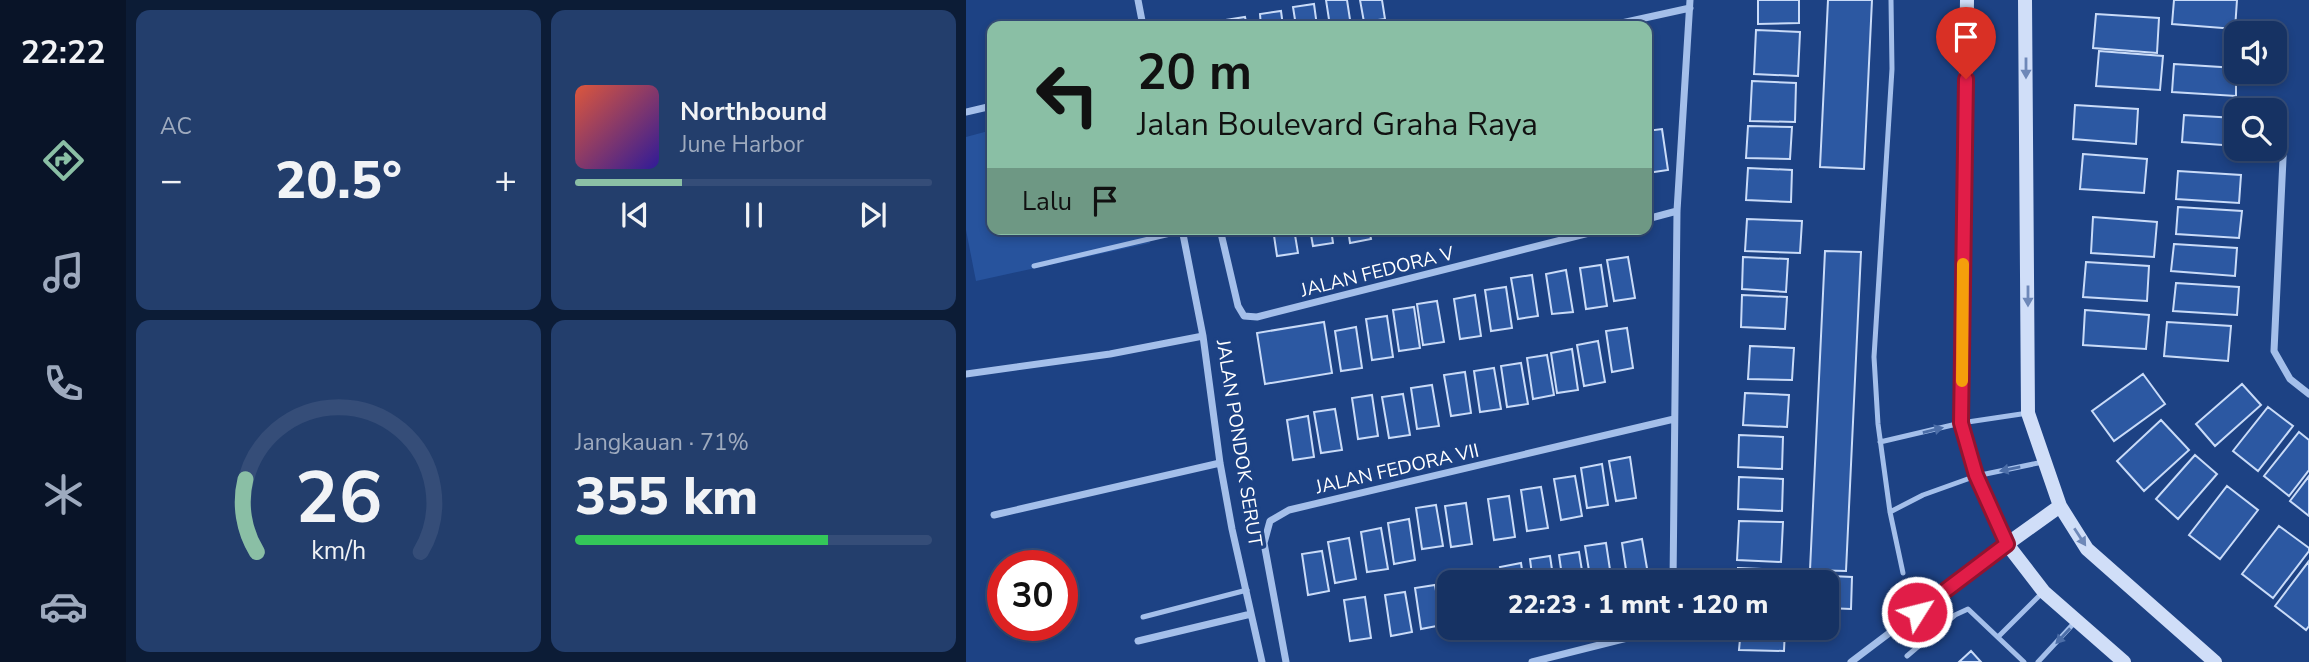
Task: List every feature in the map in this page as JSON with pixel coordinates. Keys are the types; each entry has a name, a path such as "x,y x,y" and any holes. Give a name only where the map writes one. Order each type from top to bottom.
{"main road":[{"path":"1967,0 1961,423 1976,475 2007,544 2044,592 2124,662"},
{"path":"2025,0 2028,413 2060,506 2087,549 2215,662"},
{"path":"2007,544 2060,506"}],"street":[{"path":"1138,0 1142,21"},
{"path":"1627,21 1690,4 1677,211 1673,570"},
{"path":"966,112 987,107"},
{"path":"2283,161 2274,351 2290,379 2309,394"},
{"path":"1652,218 1677,211"},
{"name":"JALAN PONDOK SERUT","path":"1183,235 1203,336 1220,463 1262,662"},
{"name":"JALAN FEDORA V","path":"1221,235 1238,306 1244,316 1257,317 1581,235"},
{"path":"966,374 1110,354 1203,336"},
{"name":"JALAN FEDORA VII","path":"1286,662 1264,542 1270,521 1289,510 1674,419"},
{"path":"994,515 1220,463"},
{"path":"1852,662 2007,544"},
{"path":"1138,640 1251,614"},
{"path":"1532,662 1619,640"}],"lane":[{"path":"1891,0 1892,69 1874,357 1880,442 1890,512 1903,573"},
{"path":"1034,266 1161,235"},
{"path":"1880,442 1961,423 2028,413"},
{"path":"1890,512 1923,495 1976,475 2043,462"},
{"path":"1143,617 1247,590"},
{"path":"1998,637 2044,592"},
{"path":"1907,656 1955,615 1968,608 2024,662"},
{"path":"2038,662 2077,620"}],"shaded area":[{"path":"987,131 987,235 1148,235 1150,243 976,281 966,230 966,137"}],"building":[{"path":"1326,0 1347,0 1350,21 1329,21"},
{"path":"1360,0 1382,0 1385,19 1364,21"},
{"path":"1758,0 1799,0 1799,23 1758,24"},
{"path":"1828,0 1872,0 1864,169 1820,167"},
{"path":"2174,0 2237,0 2236,21 2224,21 2224,28 2172,24"},
{"path":"1314,4 1316,21 1295,21 1293,7"},
{"path":"1281,11 1282,21 1261,21 1260,14"},
{"path":"2096,14 2159,18 2157,53 2093,48"},
{"path":"1245,17 1246,21 1225,21"},
{"path":"1756,30 1800,32 1798,76 1754,74"},
{"path":"2099,51 2163,56 2160,90 2096,86"},
{"path":"2174,64 2224,67 2224,84 2236,84 2236,96 2172,92"},
{"path":"1752,81 1796,83 1795,122 1750,121"},
{"path":"2075,105 2138,109 2136,144 2073,139"},
{"path":"2184,115 2224,117 2224,145 2182,142"},
{"path":"1748,126 1792,127 1790,159 1746,158"},
{"path":"1662,129 1668,170 1652,172 1652,130"},
{"path":"2083,154 2147,159 2144,193 2080,189"},
{"path":"1748,168 1792,170 1791,202 1746,200"},
{"path":"2178,171 2241,175 2239,203 2176,199"},
{"path":"2178,207 2242,211 2239,238 2176,234"},
{"path":"2093,217 2157,222 2154,257 2091,253"},
{"path":"1747,219 1802,221 1800,253 1745,251"},
{"path":"1274,235 1295,235 1298,253 1277,256"},
{"path":"1311,235 1332,235 1333,243 1313,246"},
{"path":"1349,235 1370,235 1371,239 1350,243"},
{"path":"2174,244 2237,248 2235,276 2171,271"},
{"path":"1825,251 1861,252 1846,571 1810,570"},
{"path":"1628,257 1635,298 1614,301 1607,260"},
{"path":"1743,257 1788,259 1786,292 1742,289"},
{"path":"2086,262 2149,266 2147,301 2083,297"},
{"path":"1601,265 1607,306 1586,309 1580,268"},
{"path":"1566,270 1573,312 1552,314 1546,274"},
{"path":"1532,275 1538,316 1518,319 1511,278"},
{"path":"2176,283 2239,287 2237,315 2173,311"},
{"path":"1506,287 1512,328 1491,331 1485,290"},
{"path":"1475,295 1481,336 1460,339 1454,299"},
{"path":"1742,295 1787,297 1785,329 1741,327"},
{"path":"1437,301 1444,342 1423,345 1417,304"},
{"path":"1414,307 1420,348 1399,351 1393,310"},
{"path":"2085,310 2149,315 2146,349 2083,345"},
{"path":"1387,316 1393,357 1372,360 1366,319"},
{"path":"1324,322 1332,373 1265,384 1257,333"},
{"path":"2167,322 2231,326 2228,361 2164,356"},
{"path":"1356,327 1362,368 1341,371 1335,331"},
{"path":"1627,328 1633,368 1612,372 1606,331"},
{"path":"1598,341 1605,382 1584,386 1577,345"},
{"path":"1750,346 1794,348 1792,380 1748,379"},
{"path":"1572,349 1578,390 1557,393 1551,353"},
{"path":"1547,355 1554,395 1533,399 1527,358"},
{"path":"1521,363 1528,404 1507,407 1501,366"},
{"path":"1494,368 1501,409 1480,412 1474,371"},
{"path":"1465,372 1471,413 1451,416 1444,375"},
{"path":"2143,374 2165,404 2114,441 2092,411"},
{"path":"2242,384 2261,405 2215,446 2196,424"},
{"path":"1432,385 1439,426 1417,429 1411,388"},
{"path":"1745,393 1789,395 1787,427 1743,425"},
{"path":"1403,394 1410,435 1389,438 1382,397"},
{"path":"1372,395 1378,436 1358,439 1352,398"},
{"path":"2268,407 2293,426 2258,471 2233,451"},
{"path":"1335,409 1342,450 1321,453 1314,412"},
{"path":"1308,416 1314,457 1293,460 1287,420"},
{"path":"2161,420 2189,450 2144,491 2117,461"},
{"path":"2299,432 2309,440 2309,470 2289,496 2264,476"},
{"path":"1739,435 1783,437 1782,469 1738,467"},
{"path":"2195,455 2217,474 2178,519 2156,499"},
{"path":"1630,457 1636,498 1616,501 1609,461"},
{"path":"1602,464 1608,505 1587,508 1581,468"},
{"path":"1575,476 1582,516 1561,520 1554,479"},
{"path":"2309,476 2309,516 2290,501"},
{"path":"1739,477 1783,479 1782,511 1738,509"},
{"path":"2227,486 2258,510 2220,559 2189,535"},
{"path":"1541,487 1548,528 1527,531 1521,490"},
{"path":"1509,496 1515,537 1494,540 1488,499"},
{"path":"1466,503 1472,544 1451,547 1445,506"},
{"path":"1436,505 1443,546 1422,549 1416,508"},
{"path":"1409,519 1415,560 1394,564 1388,523"},
{"path":"1739,521 1783,522 1781,562 1737,560"},
{"path":"2279,526 2309,548 2309,551 2273,598 2242,574"},
{"path":"1381,528 1388,569 1367,572 1361,532"},
{"path":"1349,538 1356,579 1335,583 1328,542"},
{"path":"1642,539 1647,570 1626,570 1622,543"},
{"path":"1606,543 1610,570 1589,570 1585,546"},
{"path":"1322,551 1329,591 1308,595 1302,554"},
{"path":"1579,552 1582,570 1561,570 1559,555"},
{"path":"1550,556 1552,570 1531,570 1530,559"},
{"path":"2309,561 2309,626 2306,630 2275,606"},
{"path":"1521,563 1522,570 1501,570 1500,567"},
{"path":"1738,568 1783,570 1738,570"},
{"path":"1839,576 1852,577 1851,609 1839,608"},
{"path":"1435,585 1437,626 1421,629 1415,588"},
{"path":"1405,592 1412,632 1391,636 1385,595"},
{"path":"1365,597 1371,638 1350,641 1344,600"},
{"path":"1740,640 1784,640 1784,651 1739,650"},
{"path":"1971,651 1981,662 1959,662"}],"slow traffic":[{"path":"1962,381 1963,264"}],"route":[{"path":"1917,612 2007,544 1976,475 1961,423 1966,79"}]}
